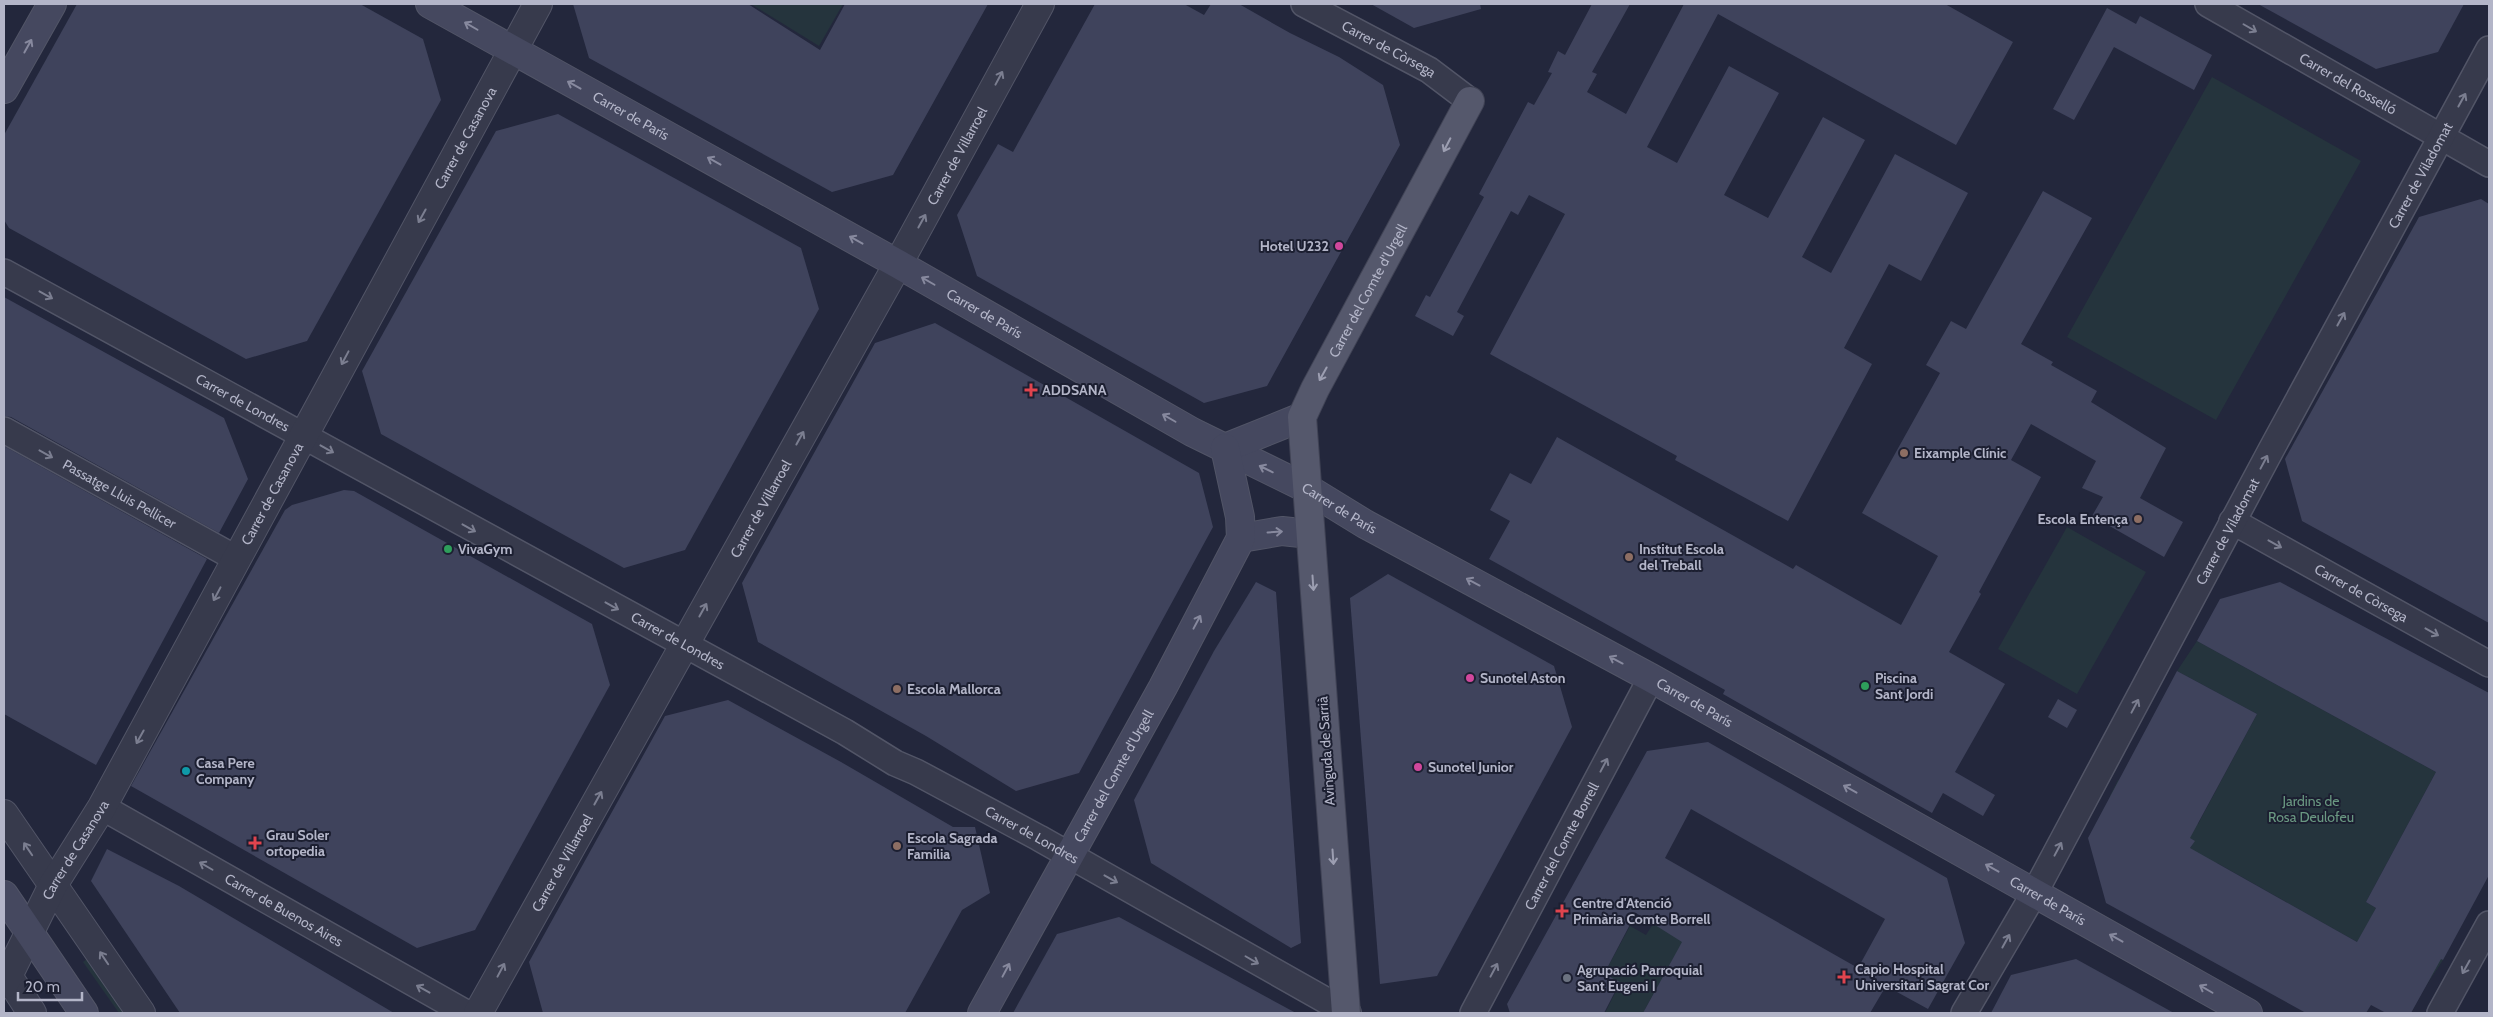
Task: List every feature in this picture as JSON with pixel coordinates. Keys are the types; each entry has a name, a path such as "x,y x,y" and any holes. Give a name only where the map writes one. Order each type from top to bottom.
{"main road":[{"path":"4,89 52,4"},
{"name":"Carrer de París","path":"430,4 1224,448 1308,489 1365,524 1651,678 2035,892 2242,1012"},
{"name":"Carrer del Comte d'Urgell","path":"1302,417 1470,102"},
{"path":"1308,489 1302,417 1224,448 1240,517 1241,538 1282,532 1310,534"},
{"name":"Avinguda de Sarrià","path":"1308,489 1346,1013"},
{"name":"Carrer del Comte d'Urgell","path":"982,1013 1163,687 1241,538"},
{"path":"4,895 84,1013"}],"street":[{"name":"Carrer de Casanova","path":"5,977 30,933 52,885 102,807 538,4"},
{"name":"Carrer de Villarroel","path":"478,1013 898,264 1040,4"},
{"name":"Carrer de Còrsega","path":"1304,4 1429,70 1470,102"},
{"name":"Carrer del Rosselló","path":"2208,4 2489,164"},
{"name":"Carrer de Viladomat","path":"1964,1013 2035,892 2232,520 2489,49"},
{"name":"Carrer de Londres","path":"4,272 845,732 895,763 916,772 1068,856 1346,1013"},
{"name":"Passatge Lluis Pellicer","path":"4,430 236,559"},
{"name":"Carrer de Còrsega","path":"2232,520 2489,664"},
{"name":"Carrer del Comte Borrell","path":"1473,1013 1651,678"},
{"name":"Carrer de Buenos Aires","path":"102,807 466,1013"},
{"path":"4,814 141,1013"},
{"path":"2440,1013 2489,924"},
{"path":"5,977 32,1013"}],"green space":[{"path":"751,4 843,4 819,46"},
{"path":"2212,77 2361,161 2216,420 2067,337"},
{"path":"2067,527 2146,572 2077,694 1998,649"},
{"name":"Jardins de Rosa Deulofeu","path":"2197,641 2436,772 2366,902 2376,908 2370,920 2443,960 2425,987 2389,960 2217,863 2150,926 2194,841 2110,796 2118,780 2198,824 2257,714 2177,671"},
{"path":"1653,924 1685,938 1645,1009 1653,1013 1605,1013 1620,983 1604,974 1630,926 1646,935"},
{"path":"88,958 126,1013 119,1013 83,962"}],"building":[{"path":"77,4 360,4 423,39 441,100 307,341 246,359 9,228 4,220 4,135"},
{"path":"573,4 748,4 820,50 845,4 988,4 893,175 832,192 589,58"},
{"path":"1095,4 1184,4 1204,15 1211,4 1239,4 1290,33 1339,57 1383,85 1400,145 1267,386 1204,403 977,276 957,215 998,144 1013,152"},
{"path":"1371,4 1480,4 1481,9 1414,28"},
{"path":"1592,4 1630,4 1592,72 1597,74 1587,92 1626,114 1684,4 1945,4 2013,42 1956,145 1718,14 1647,147 1677,163 1729,66 1779,93 1724,195 1768,218 1823,117 1865,140 1802,257 1831,273 1895,154 1968,193 1921,281 1889,264 1844,348 1872,364 1788,521 1675,460 1677,456 1490,354 1565,214 1529,195 1518,215 1511,211 1457,312 1464,316 1453,336 1415,316 1426,295 1430,297 1484,197 1479,194 1528,102 1534,105 1552,73 1548,72 1558,51 1565,55"},
{"path":"2258,4 2464,4 2438,52 2376,69"},
{"path":"2107,8 2136,24 2140,16 2212,55 2194,90 2114,47 2074,120 2053,109"},
{"path":"558,114 801,248 819,309 685,550 624,568 381,434 362,371 496,131"},
{"path":"2043,191 2092,218 2021,344 2053,362 2051,365 2097,391 2091,402 2166,448 2140,498 2183,522 2164,557 2092,516 2103,497 2082,488 2096,461 2031,424 2011,460 2041,477 1949,652 2005,684 1955,772 1995,795 1983,816 1943,793 1932,813 1723,694 1725,690 1489,559 1510,521 1490,510 1510,473 1531,484 1557,437 1793,569 1796,565 1901,625 1938,556 1862,513 1940,373 1926,365 1951,321 1966,329"},
{"path":"2481,199 2489,204 2489,623 2302,521 2285,459 2419,217"},
{"path":"4,297 224,418 248,479 219,533 11,417 4,416"},
{"path":"935,323 1199,473 1213,527 1079,773 1016,791 926,736 758,642 742,583 875,343"},
{"path":"4,446 207,559 96,765 4,714"},
{"path":"344,490 354,491 592,624 610,685 475,930 417,948 131,786 285,510 292,505"},
{"path":"1388,574 1554,666 1572,727 1437,976 1380,984 1350,598"},
{"path":"1256,582 1276,592 1301,943 1291,948 1151,863 1134,800 1214,651"},
{"path":"2280,582 2489,693 2489,875 2443,960 2441,959 2411,1013 2386,1013 2371,1005 2366,1013 2306,1013 2106,903 2088,838 2177,671 2257,714 2190,838 2195,841 2190,848 2357,942 2376,908 2366,902 2436,772 2197,641 2220,599"},
{"path":"2058,699 2077,710 2067,728 2048,717"},
{"path":"728,700 841,762 953,827 975,827 990,893 962,910 905,1013 543,1013 529,962 665,716"},
{"path":"1708,742 1947,878 1965,943 1928,1009 1886,986 1870,1013 1643,1013 1682,942 1636,913 1604,974 1620,982 1604,1013 1510,1013 1507,1004 1647,751","holes":["1691,809 1885,919 1858,968 1665,858"]},
{"path":"107,849 179,886 394,1013 180,1013 91,881"},
{"path":"1119,917 1296,1013 1013,1013 1057,934"},
{"path":"2076,959 2174,1013 1991,1013 2011,975"}],"place":[{"name":"Hotel U232","path":"1339,246"},
{"name":"ADDSANA","path":"1031,390"},
{"name":"Eixample Clínic","path":"1904,453"},
{"name":"Escola Entença","path":"2138,519"},
{"name":"VivaGym","path":"448,549"},
{"name":"Institut Escola del Treball","path":"1629,557"},
{"name":"Sunotel Aston","path":"1470,678"},
{"name":"Piscina Sant Jordi","path":"1865,686"},
{"name":"Escola Mallorca","path":"897,689"},
{"name":"Sunotel Junior","path":"1418,767"},
{"name":"Casa Pere Company","path":"186,771"},
{"name":"Grau Soler ortopedia","path":"255,843"},
{"name":"Escola Sagrada Familia","path":"897,846"},
{"name":"Centre d'Atenció Primària Comte Borrell","path":"1562,911"},
{"name":"Capio Hospital Universitari Sagrat Cor","path":"1844,977"},
{"name":"Agrupació Parroquial Sant Eugeni I","path":"1567,978"}]}
